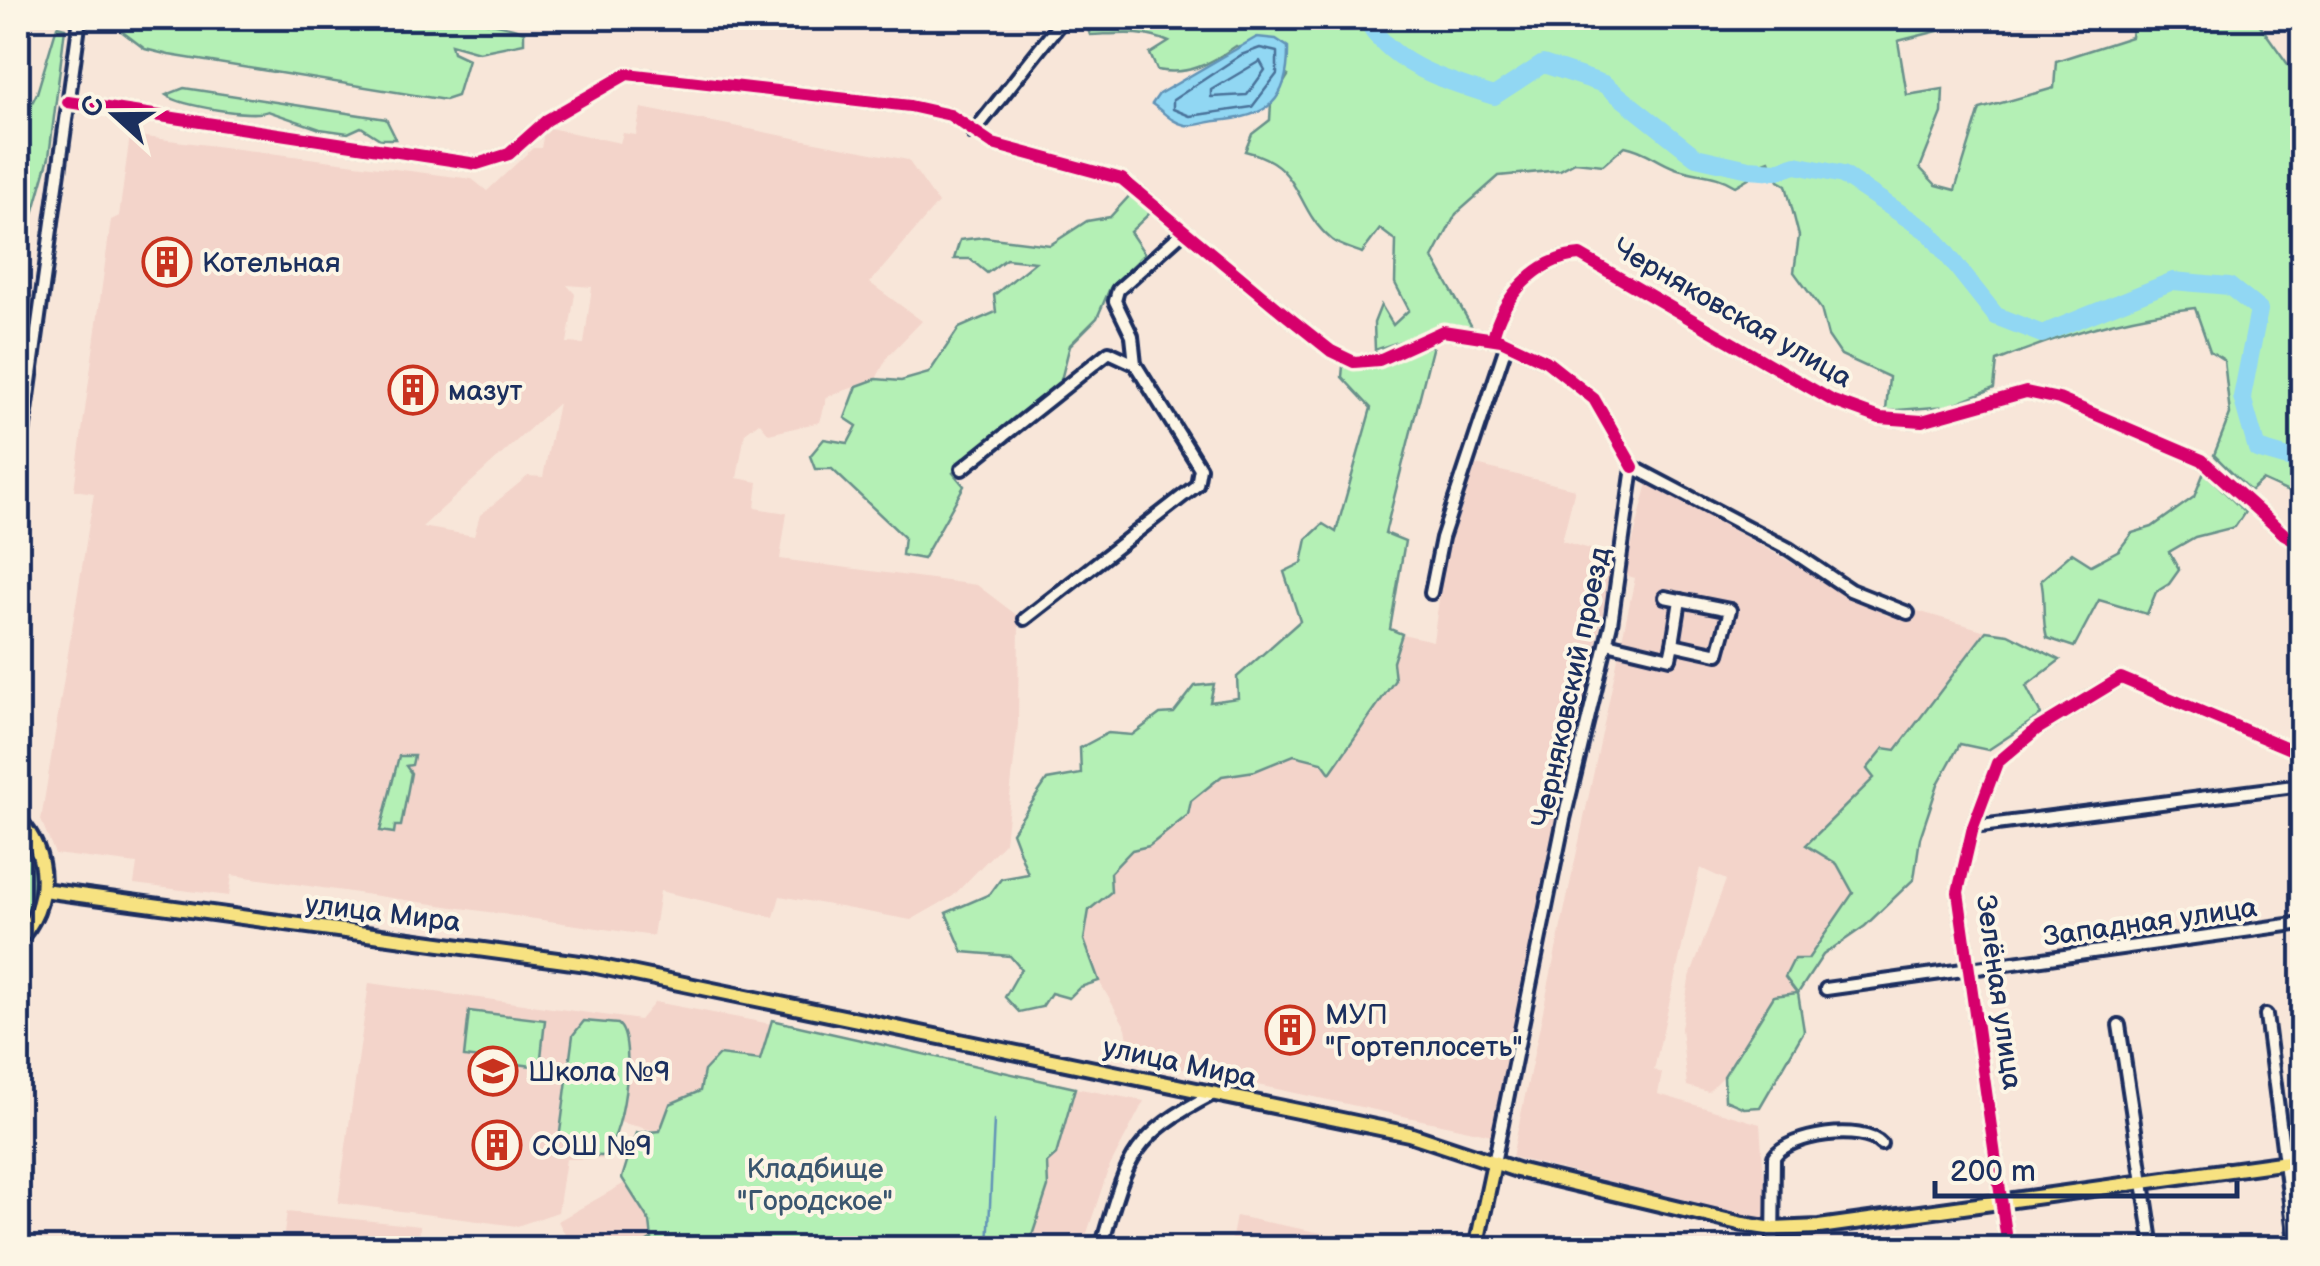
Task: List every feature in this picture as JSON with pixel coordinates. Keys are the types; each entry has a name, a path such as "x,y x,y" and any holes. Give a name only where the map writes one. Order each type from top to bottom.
{"main road":[{"path":"18,818 38,849 43,890 36,915 18,940"},
{"name":"улица Мира","path":"43,890 587,964 1409,1134 1494,1163 1773,1229 1818,1227 2302,1160"},
{"path":"1476,1248 1494,1163"}],"street":[{"path":"18,470 80,18"},
{"path":"973,133 1064,18"},
{"path":"68,102 477,164 509,154 547,120 627,74 910,106 950,116 993,144 1122,179 1331,351 1354,362 1378,360 1443,332 1493,338 1546,361 1594,399 1633,467 1789,549 1850,590 1908,613"},
{"path":"1025,619 1197,485 1200,468 1186,439 1135,364 1132,336 1115,302 1118,290 1184,231"},
{"name":"Черняковская улица","path":"1493,338 1508,297 1564,256 1580,255 1832,401 1880,418 1922,422 2026,392 2059,399 2202,460 2284,534 2302,544"},
{"path":"1431,593 1442,538 1508,343"},
{"path":"962,469 1109,352 1135,364"},
{"name":"Черняковский проезд","path":"1494,1163 1564,819 1606,643 1633,467"},
{"path":"1665,597 1730,610 1718,654 1673,644"},
{"path":"1606,643 1670,658 1680,600"},
{"name":"Зелёная улица","path":"2008,1248 1958,892 1974,827 1998,763 2037,729 2121,678 2302,754"},
{"path":"1974,827 2302,785"},
{"name":"Западная улица","path":"1826,989 2302,923"},
{"path":"2266,1015 2296,1248"},
{"path":"2119,1025 2152,1248"},
{"path":"1100,1248 1129,1162 1145,1138 1165,1119 1213,1094"},
{"path":"1772,1248 1774,1157 1780,1147 1790,1140 1849,1134 1866,1135 1881,1144"}],"shaded area":[{"path":"641,108 908,160 938,203 870,283 922,321 888,356 876,379 827,397 820,422 769,434 759,422 745,433 737,478 758,482 755,508 787,513 780,559 977,585 1019,617 1018,724 1005,842 953,896 911,920 780,896 774,917 660,891 653,936 232,875 229,896 134,884 137,864 55,854 41,820 94,493 74,490 111,220 119,216 130,135 472,179 487,191 533,148 541,148 545,127 620,143 623,133 636,135","holes":["567,285 592,287 584,344 567,343 575,294","558,403 543,477 528,476 480,515 474,536 422,527"]},
{"path":"1472,464 1575,489 1562,541 1615,556 1492,1135 1131,1058 1126,1028 1099,981 1084,940 1089,910 1109,874 1132,850 1149,846 1187,816 1191,801 1222,776 1255,771 1294,755 1322,762 1331,772 1394,680 1393,662 1402,634 1433,641 1447,544"},
{"path":"1648,483 1888,616 1897,605 1986,631 1896,750 1867,770 1874,777 1807,845 1837,864 1853,893 1808,960 1794,959 1785,977 1798,993 1774,996 1724,1076 1708,1092 1687,1086 1681,1028 1689,980 1726,880 1700,868 1654,1070 1662,1073 1658,1094 1760,1124 1767,1221 1512,1157 1635,578 1624,575"},
{"name":"Школа №9","path":"369,983 640,1020 655,1002 771,1024 760,1061 704,1071 700,1091 670,1104 660,1132 619,1122 611,1159 566,1159 558,1212 517,1226 338,1203"},
{"path":"1075,1088 1144,1101 1108,1170 1082,1248 1028,1248 1048,1187 1047,1162 1057,1155"},
{"path":"625,1183 650,1222 652,1239 638,1248 541,1248 567,1238 558,1221"},
{"path":"287,1212 420,1226 419,1248 282,1248"},
{"path":"1236,1216 1336,1236 1333,1248 1230,1248"}],"green space":[{"path":"409,16 441,17 514,28 524,32 524,43 479,52 451,44 453,52 468,59 457,96 445,100 145,49 116,27 140,18 257,22 257,18 373,18 378,29"},
{"path":"1084,18 1892,18 1942,30 1898,41 1907,95 1943,89 1942,113 1920,168 1936,185 1955,190 1980,109 2054,88 2056,61 2131,37 2133,18 2255,18 2302,84 2302,476 2299,475 2295,495 2262,480 2250,491 2214,455 2230,414 2224,360 2210,351 2195,308 2094,327 1997,361 1994,388 1948,406 1886,411 1889,377 1841,355 1828,336 1821,309 1794,272 1799,236 1786,185 1779,181 1769,160 1754,166 1752,176 1735,186 1675,168 1625,146 1603,165 1575,162 1560,170 1499,176 1456,214 1433,258 1472,327 1442,327 1375,350 1374,323 1381,305 1393,325 1409,310 1395,283 1396,241 1380,229 1362,253 1335,242 1319,227 1278,166 1245,151 1252,134 1270,120 1271,103 1288,76 1236,46 1198,67 1157,70 1150,54 1169,42 1140,34 1090,35"},
{"path":"57,26 65,28 49,157 33,214 18,193 18,130 37,93"},
{"path":"184,88 386,119 396,139 380,139 361,127 348,133 320,129 268,111 217,110 166,95"},
{"path":"1132,193 1153,210 1130,232 1145,254 1110,288 1097,318 1070,345 1060,384 953,473 964,486 923,559 902,555 904,537 832,469 815,469 810,456 824,439 848,443 857,426 845,418 857,386 876,379 901,381 929,373 959,328 996,312 994,295 1035,262 1006,259 987,273 970,259 954,259 960,240 984,237 1050,245 1087,221 1110,217"},
{"path":"1433,345 1385,533 1405,541 1390,629 1402,634 1393,662 1395,680 1330,773 1322,762 1294,755 1255,771 1222,776 1191,801 1188,815 1149,846 1132,850 1110,873 1111,892 1089,910 1084,940 1099,981 1080,987 1069,998 1051,993 1042,1007 1019,1012 1005,997 1021,969 1010,956 963,952 946,913 990,894 1001,879 1028,874 1012,832 1047,780 1081,774 1080,748 1108,733 1132,735 1160,714 1174,713 1195,686 1214,684 1210,702 1238,698 1237,677 1300,621 1284,572 1302,563 1307,539 1323,524 1336,532 1371,408 1342,377 1343,366 1374,368"},
{"path":"2204,472 2245,512 2235,527 2195,537 2169,552 2179,570 2169,584 2156,592 2147,614 2099,600 2074,647 2047,638 2041,580 2072,553 2091,565 2119,550 2132,533 2152,527 2194,497"},
{"path":"1986,631 2008,634 2060,660 2026,686 2041,715 1988,750 1960,744 1938,784 1920,838 1914,879 1865,926 1823,955 1798,993 1804,1031 1760,1107 1744,1108 1725,1100 1724,1076 1774,996 1797,993 1785,977 1794,959 1808,959 1853,893 1837,864 1806,845 1874,778 1867,769 1884,748 1896,750"},
{"path":"399,756 414,756 412,765 406,766 411,773 401,826 395,826 394,833 380,831"},
{"path":"18,832 30,855 34,879 30,904 18,927"},
{"path":"469,1011 545,1020 540,1067 464,1057"},
{"name":"Кладбище \"Городское\"","path":"772,1020 1075,1088 1056,1155 1047,1163 1048,1187 1028,1248 638,1248 652,1239 650,1222 622,1178 636,1133 660,1131 670,1104 700,1091 704,1071 719,1055 760,1060"},
{"path":"584,1021 618,1024 627,1049 622,1113 610,1147 602,1156 570,1150 560,1132 573,1035"}],"water":[{"path":"1257,37 1276,39 1288,47 1279,94 1262,110 1234,119 1189,125 1176,122 1152,104 1159,94"}],"waterway":[{"path":"1366,18 1376,34 1404,59 1439,77 1494,96 1543,64 1604,84 1696,157 1749,169 1777,171 1796,165 1843,175 1930,233 1996,316 2042,334 2173,281 2229,286 2259,310 2242,397 2257,449 2302,462"},
{"path":"988,1248 994,1120"}],"cycle path":[{"path":"68,102 477,164 509,154 547,120 627,74 910,106 950,115 993,144 1122,179 1331,351 1354,362 1379,360 1443,331 1501,340 1546,361 1594,399 1633,467"},
{"path":"1493,338 1504,309 1523,283 1549,264 1580,255 1833,401 1880,418 1922,421 2026,392 2059,399 2202,460 2284,534 2302,544"},
{"path":"2008,1248 1958,892 1973,827 1997,763 2037,729 2121,678 2302,754"}],"place":[{"name":"Котельная","path":"167,262"},
{"name":"мазут","path":"413,390"},
{"name":"МУП \"Гортеплосеть\"","path":"1290,1030"},
{"name":"Школа №9","path":"493,1071"},
{"name":"СОШ №9","path":"497,1145"}]}
